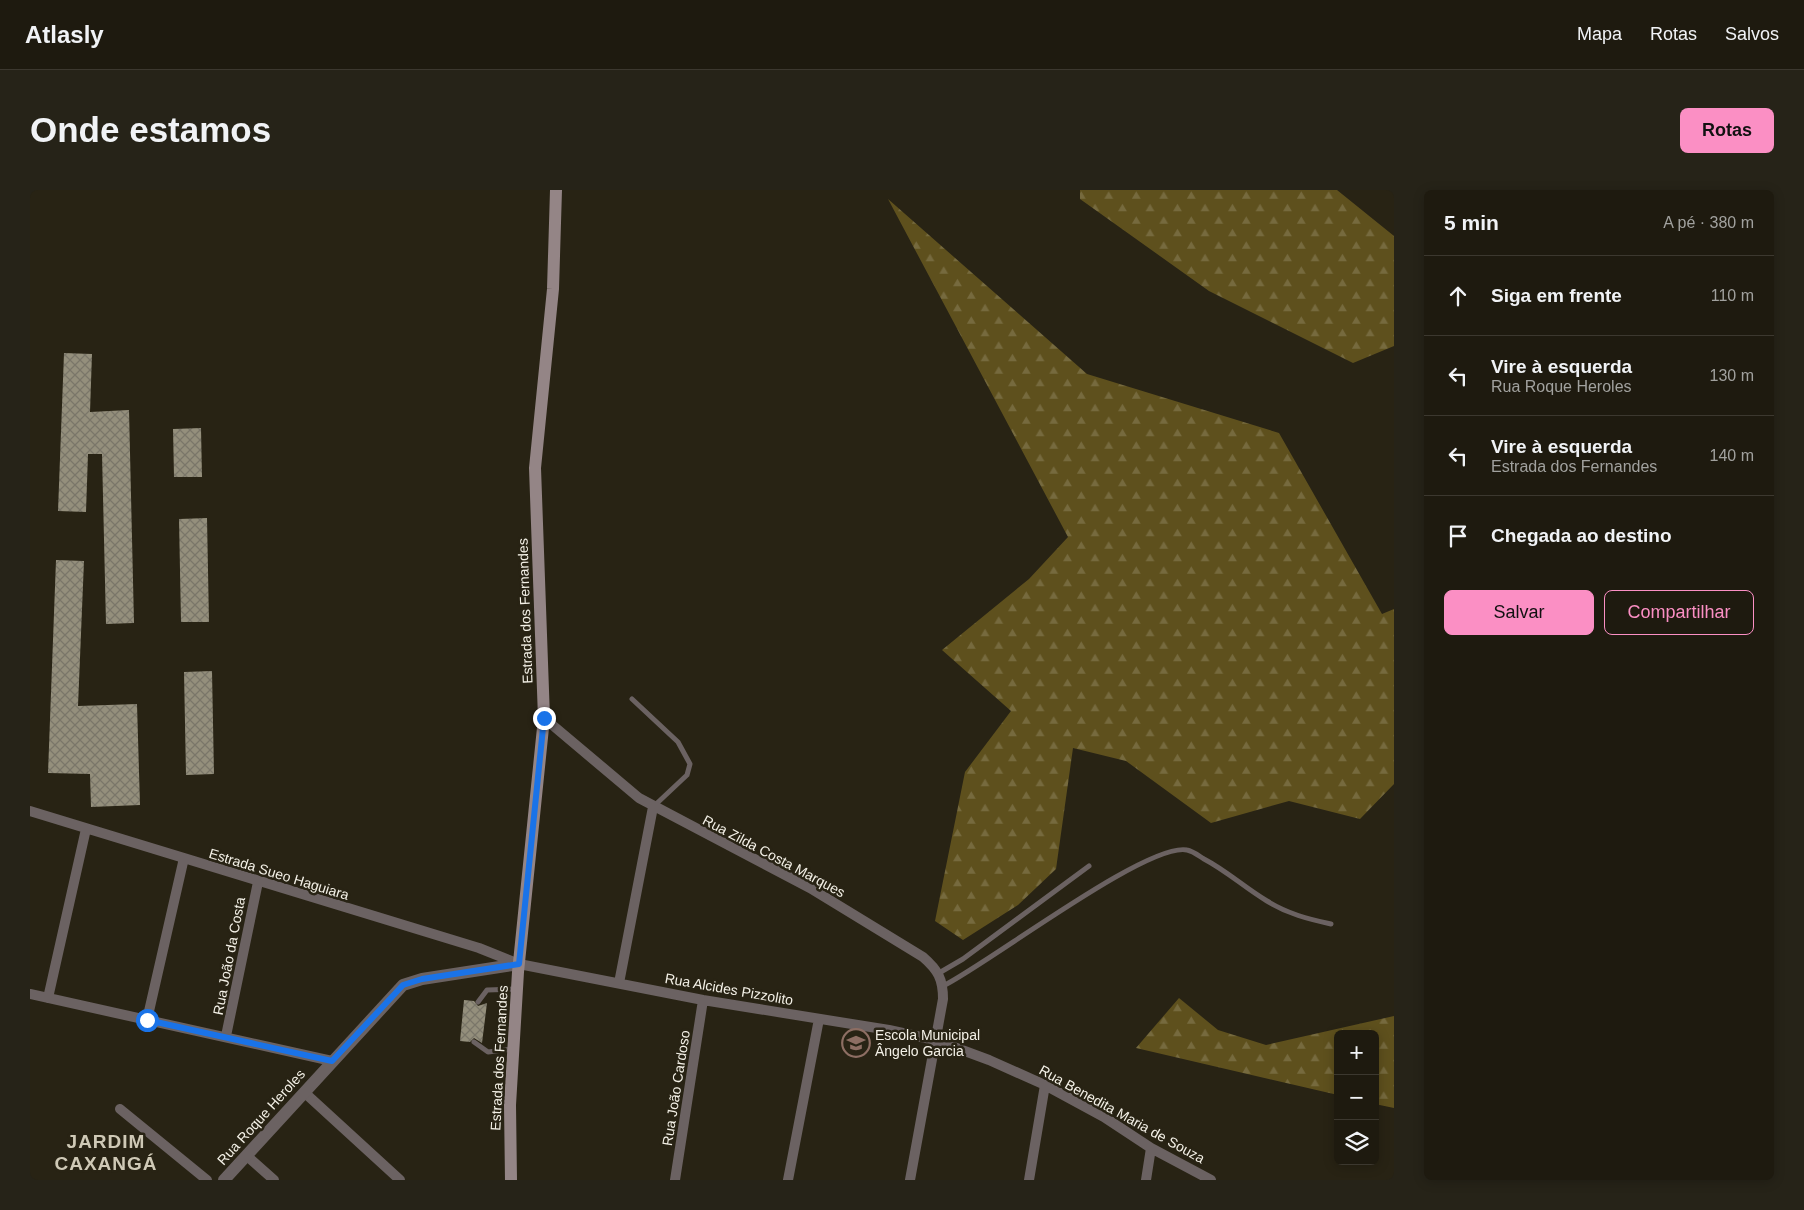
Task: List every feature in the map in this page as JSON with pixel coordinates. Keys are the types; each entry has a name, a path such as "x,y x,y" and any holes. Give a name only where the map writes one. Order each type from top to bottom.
{"main road":[{"name":"Estrada dos Fernandes","path":"511,1180 510,1105 517,989 544,718 535,468 553,289 556,190"}],"street":[{"name":"Rua Zilda Costa Marques","path":"544,718 639,798 810,888 923,957 939,973 943,986 943,999 910,1180"},
{"path":"619,983 654,807"},
{"name":"Estrada Sueo Haguiara","path":"30,811 479,948 519,964"},
{"path":"48,998 86,829"},
{"path":"147,1020 184,858"},
{"name":"Rua João da Costa","path":"226,1036 258,882"},
{"name":"Rua Alcides Pizzolito","path":"519,964 703,1000 935,1040"},
{"name":"Rua Roque Heroles","path":"224,1180 403,985 422,979 519,964"},
{"path":"30,994 332,1061"},
{"name":"Rua João Cardoso","path":"675,1180 703,1000"},
{"path":"788,1180 819,1019"},
{"name":"Rua Benedita Maria de Souza","path":"935,1040 989,1060 1045,1085 1104,1117 1151,1148 1211,1180"},
{"path":"1029,1180 1045,1085"},
{"path":"305,1093 400,1180"},
{"path":"120,1110 207,1180"},
{"path":"1146,1180 1151,1148"},
{"path":"247,1156 274,1180"}],"lane":[{"path":"632,699 678,742 690,764 687,775 654,807"},
{"path":"943,986 957,980 1025,933 1132,868 1171,851 1187,850 1226,870 1267,901 1300,918 1331,924"},
{"path":"939,973 962,959 1089,866"},
{"path":"478,1002 487,990 517,989"},
{"path":"474,1042 488,1052 513,1049"}],"green space":[{"path":"1080,190 1337,190 1394,236 1394,346 1353,363 1209,291 1080,199"},
{"path":"888,199 1087,374 1279,433 1382,614 1394,609 1394,784 1360,819 1289,801 1211,823 1126,761 1073,748 1056,869 1018,905 963,940 935,921 965,772 1011,711 942,650 1029,579 1068,537"},
{"path":"1179,998 1218,1030 1266,1045 1394,1016 1394,1108 1379,1105 1379,1030 1334,1030 1334,1094 1136,1048"}],"building":[{"path":"64,353 92,354 90,412 129,410 134,623 106,624 102,454 88,454 86,512 58,511"},
{"path":"201,428 202,477 174,477 173,429"},
{"path":"207,518 209,622 181,622 179,519"},
{"path":"56,560 84,561 78,706 137,704 140,805 91,807 90,774 48,773"},
{"path":"212,671 214,774 186,775 184,672"},
{"path":"464,1000 474,1001 478,1006 487,1003 482,1043 474,1038 470,1042 460,1041"}],"place":[{"name":"Escola Municipal Ângelo Garcia","path":"856,1043"}],"district":[{"name":"JARDIM CAXANGÁ","path":"106,1152"}],"route":[{"path":"147,1020 332,1061 397,989 403,985 422,979 519,964 538,796 544,718"}]}
